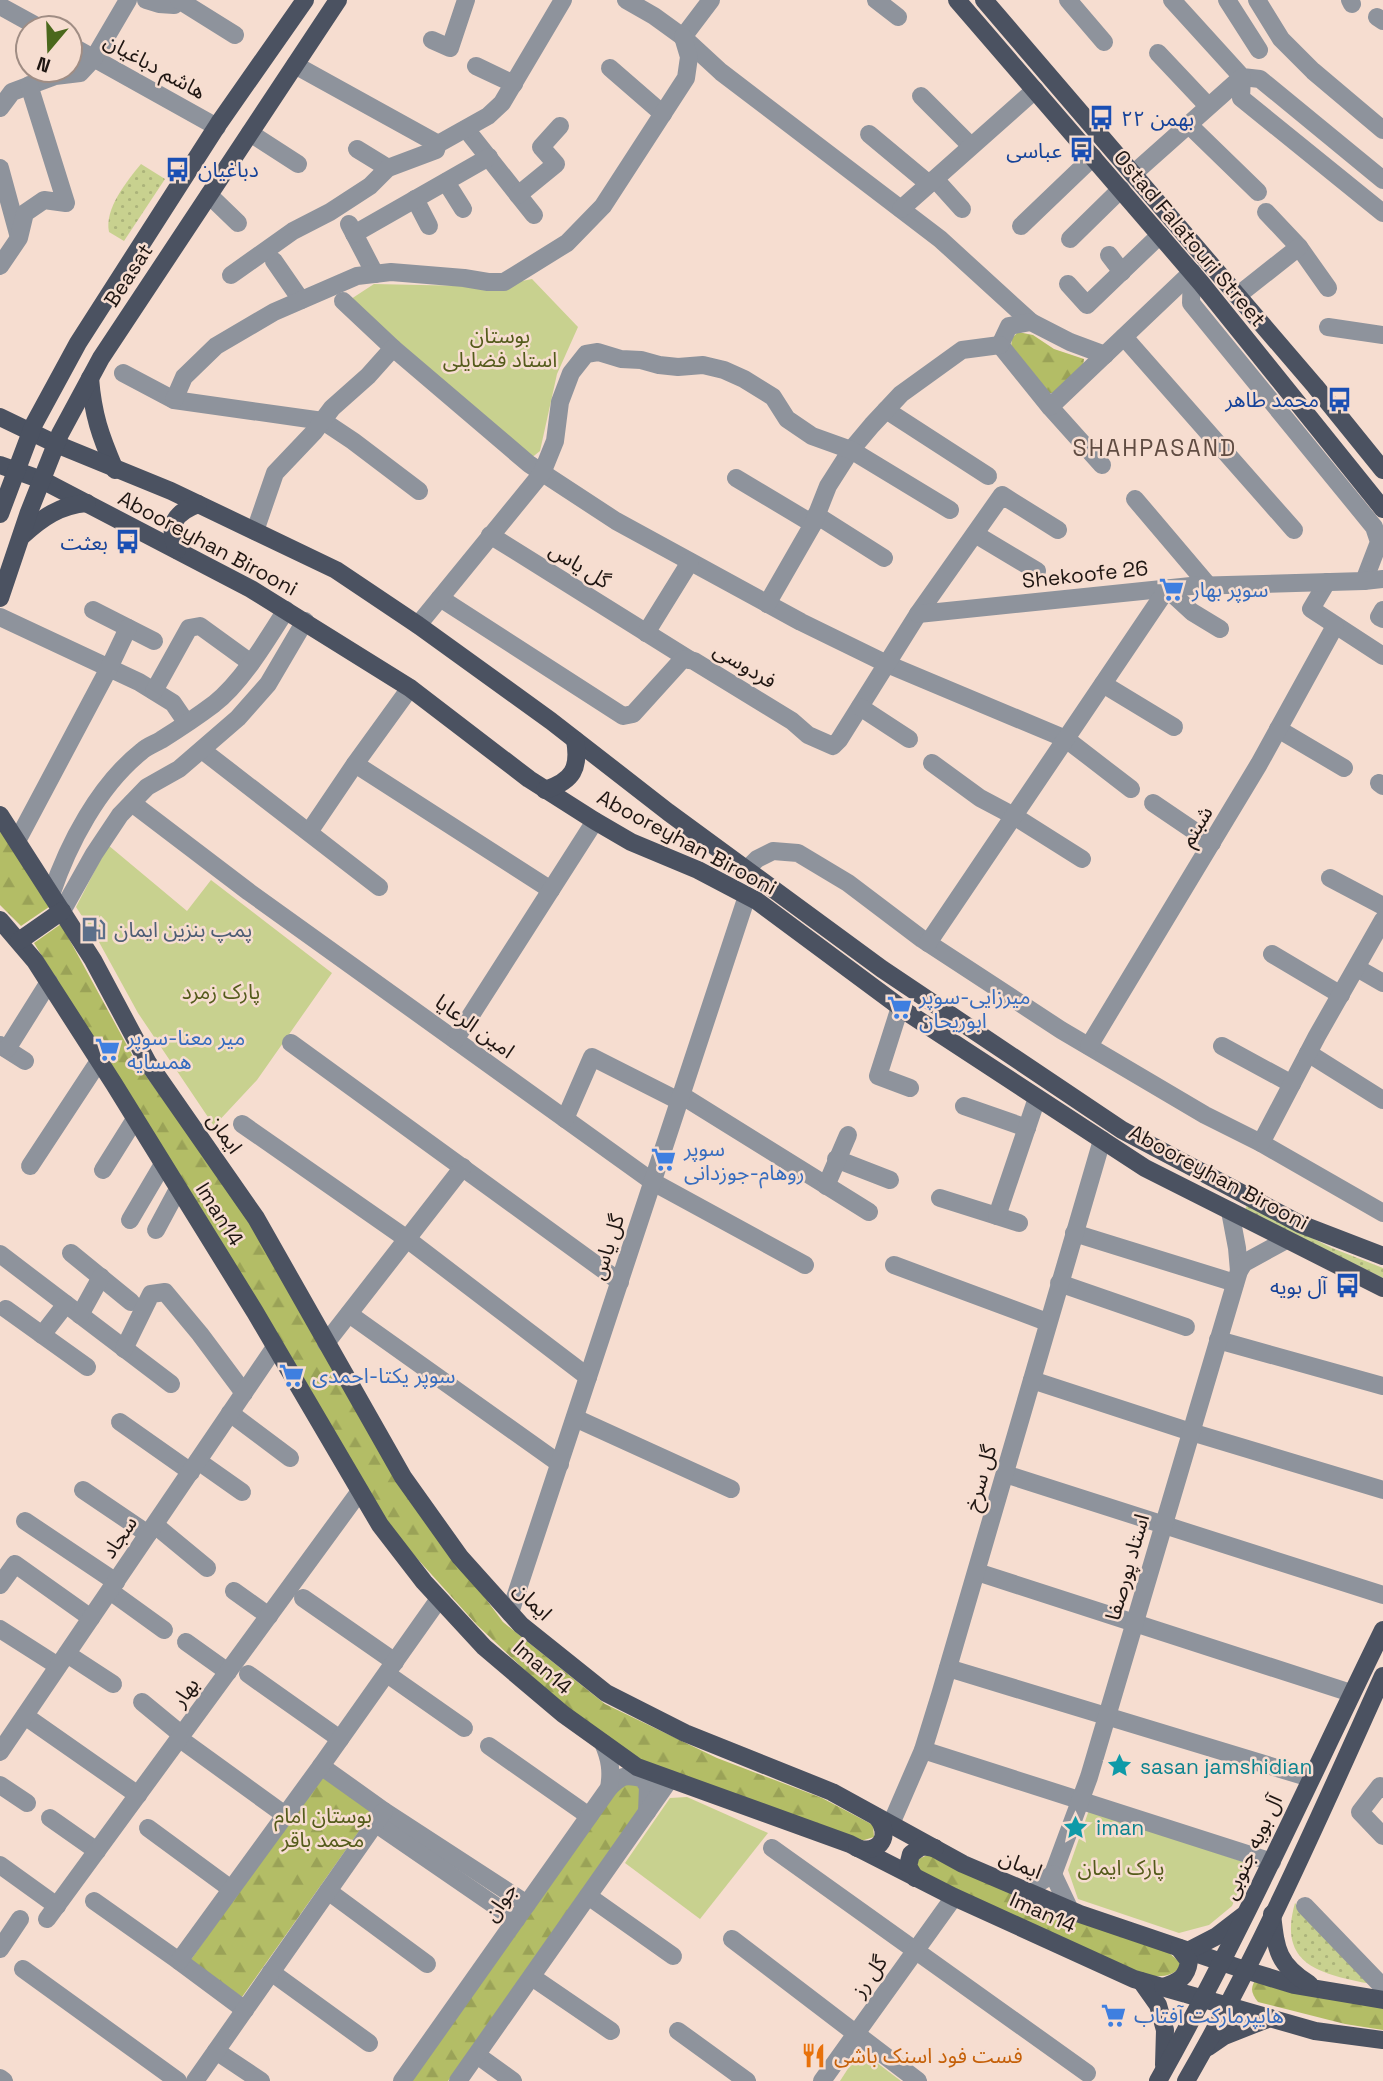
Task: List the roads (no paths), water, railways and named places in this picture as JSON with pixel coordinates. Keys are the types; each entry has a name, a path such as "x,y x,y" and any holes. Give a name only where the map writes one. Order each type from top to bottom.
{"main road":[{"name":"Beasat","path":"1,506 8,467 31,433 78,343 217,127 305,0"},
{"name":"Beasat","path":"0,598 56,444 101,358 338,0"},
{"name":"Ostad Falatouri Street","path":"957,0 1192,272 1383,509"},
{"path":"993,3 1021,43 1254,314 1383,470"},
{"path":"1006,56 1021,43"},
{"path":"1236,327 1254,314"},
{"path":"90,378 100,434 116,470"},
{"path":"1,417 22,414 48,400"},
{"path":"1,417 31,433"},
{"name":"Abooreyhan Birooni","path":"31,433 171,491 336,570 418,625 882,968 1122,1130 1300,1224 1383,1256"},
{"name":"Abooreyhan Birooni","path":"8,467 42,480 87,503 251,589 305,621 410,688 529,779 594,821 631,842 698,870 757,901 900,1007 1145,1168 1383,1288"},
{"path":"20,538 41,519 58,509 87,503"},
{"path":"177,550 171,536 173,524 183,509 198,504"},
{"path":"545,790 561,785 573,772 578,756 575,740"},
{"name":"ایمان","path":"0,815 93,960 148,1063 256,1218 403,1477 460,1556 521,1625 606,1693 685,1733 832,1792 963,1864 1070,1910 1184,1950 1294,1985 1383,2000"},
{"path":"11,937 62,911"},
{"name":"Iman14","path":"0,920 11,937 35,961 99,1061 275,1347 380,1525 424,1582 484,1647 563,1714 637,1767 857,1848 954,1897 1141,1981 1314,2031 1383,2040"},
{"name":"آل بویه جنوبی","path":"1161,2075 1223,1962 1383,1630"},
{"path":"1247,2012 1242,2001 1244,1990 1253,1972 1272,1914 1383,1676"},
{"path":"857,1848 873,1849 879,1845 883,1838 884,1820"},
{"path":"915,1878 908,1867 911,1854 922,1846 935,1848"},
{"path":"1163,1987 1183,1979 1189,1961 1184,1950 1217,1936 1246,1914"},
{"path":"1272,1914 1275,1941 1280,1956 1291,1973 1314,1988"},
{"path":"1186,2081 1227,2007 1253,1972"},
{"path":"1141,1981 1158,2006 1165,2030 1161,2075"},
{"path":"1203,2051 1224,2036 1270,2018"}],"street":[{"path":"0,108 12,92 55,76 80,73 94,58 128,0"},
{"path":"146,0 174,5 178,0 235,35"},
{"path":"432,40 450,48 466,0"},
{"path":"231,275 293,231 330,212 370,186 388,168 436,150 438,144 488,116 502,103 563,0"},
{"path":"626,0 683,37 721,72 940,239 1031,322 1070,342 1105,355"},
{"path":"683,37 711,0"},
{"path":"876,0 898,17"},
{"path":"1068,0 1104,42"},
{"path":"1172,0 1242,77 1260,79 1383,180"},
{"path":"1227,0 1259,50"},
{"path":"1257,0 1281,39 1313,71 1383,130"},
{"path":"174,400 184,377 216,345 274,312 357,276 391,272 504,282 567,243 603,206 686,78 689,57 683,37"},
{"path":"1158,52 1208,106"},
{"name":"هاشم دباغیان","path":"84,53 217,127"},
{"path":"295,65 438,144"},
{"path":"476,66 514,84"},
{"path":"610,68 663,114"},
{"path":"1133,174 1242,77"},
{"path":"1242,77 1241,98 1383,213"},
{"path":"0,266 19,238 25,214 44,200 66,203 29,85"},
{"path":"901,209 1035,90"},
{"path":"921,96 971,146"},
{"path":"1188,124 1258,192"},
{"path":"518,195 556,164 541,147 560,126"},
{"path":"466,129 534,215"},
{"path":"250,133 298,164"},
{"path":"869,134 932,182 962,209"},
{"path":"357,149 388,168"},
{"path":"1021,226 1093,157"},
{"path":"375,274 351,229 415,199 489,158"},
{"path":"0,168 19,238"},
{"path":"446,182 463,209"},
{"path":"1070,239 1121,190"},
{"path":"209,195 238,223"},
{"path":"415,199 429,226"},
{"path":"1266,212 1299,247 1328,288"},
{"path":"1068,284 1087,305 1160,235"},
{"path":"1237,296 1299,247"},
{"path":"1109,255 1122,272"},
{"path":"274,261 301,300"},
{"path":"1050,407 1192,272"},
{"path":"1192,272 1191,303 1374,527 1379,542 1364,581"},
{"path":"343,302 529,464 616,521 767,604 887,664 1066,739 1131,789"},
{"path":"1000,345 1009,326 1031,322"},
{"path":"1328,327 1383,335"},
{"path":"1124,337 1294,530"},
{"path":"1000,345 1102,465"},
{"path":"767,604 814,520 828,486 851,450 886,410 901,394 962,350 1000,345"},
{"path":"255,531 275,473 332,408 368,376 393,348"},
{"path":"418,625 542,473 555,441 560,402 571,373 586,354 598,352 659,365 703,365 724,370 773,397 787,419 812,436 851,450 950,510"},
{"path":"122,373 174,400 323,421 419,491"},
{"path":"886,410 988,476"},
{"path":"736,478 884,558"},
{"name":"فردوسی","path":"440,598 623,716 633,714 685,659 792,720 807,735 833,746 860,708 918,614 1002,495 1058,530"},
{"path":"1135,499 1208,585"},
{"path":"975,534 1037,571"},
{"name":"گل یاس","path":"490,535 690,660"},
{"path":"646,633 690,562"},
{"name":"Shekoofe 26","path":"918,614 1208,585 1383,579"},
{"path":"1327,582 1311,610 1383,656"},
{"path":"928,943 1167,589 1192,612 1220,629"},
{"path":"93,610 154,641"},
{"path":"51,895 61,866 93,806 117,776 143,750 214,704 251,663 286,610"},
{"path":"1383,610 1379,617 1383,619"},
{"path":"0,617 154,691 173,703 186,722"},
{"path":"62,911 120,815 147,788 178,769 238,718 268,684 305,621"},
{"path":"154,691 189,628 200,626 251,663"},
{"name":"شبنم","path":"1089,1046 1212,843 1335,626"},
{"path":"17,842 128,628"},
{"path":"1102,684 1174,727"},
{"path":"309,832 410,688"},
{"path":"860,708 909,739"},
{"path":"1278,729 1344,768"},
{"path":"202,750 379,887"},
{"path":"932,763 980,798 1083,859"},
{"path":"355,764 551,890"},
{"name":"امین الرعایا","path":"132,803 249,892 653,1182 805,1265"},
{"path":"1153,803 1212,843"},
{"path":"455,1040 594,821"},
{"path":"746,870 757,859 773,851 798,853 848,883 928,943 1089,1046 1205,1115 1261,1143 1383,1213"},
{"path":"1330,878 1383,906"},
{"name":"گل یاس","path":"510,1613 747,896"},
{"path":"1261,1143 1383,920"},
{"path":"1272,954 1341,995"},
{"path":"1357,968 1383,983"},
{"path":"25,1061 4,1047 49,982"},
{"path":"900,1007 878,1076 910,1088"},
{"path":"291,1043 620,1282"},
{"path":"1222,1045 1292,1084"},
{"path":"1308,1053 1383,1100"},
{"path":"565,1119 592,1057 680,1098 869,1212"},
{"path":"30,1166 99,1061"},
{"path":"997,1216 1037,1097"},
{"path":"964,1107 1027,1128"},
{"path":"103,1170 135,1119"},
{"path":"242,1124 407,1239 588,1377"},
{"path":"826,1186 848,1135"},
{"name":"گل سرخ","path":"884,1820 923,1750 1102,1140"},
{"path":"836,1159 890,1180"},
{"path":"130,1220 163,1164"},
{"path":"326,1343 463,1167"},
{"path":"156,1230 178,1189"},
{"path":"940,1198 1019,1223"},
{"path":"1230,1211 1237,1248 1237,1277"},
{"path":"1074,1233 1237,1277"},
{"path":"1237,1277 1244,1264 1286,1240"},
{"path":"71,1252 131,1302"},
{"path":"0,1254 171,1384"},
{"path":"894,1265 1047,1322"},
{"path":"42,1335 73,1310 101,1277"},
{"name":"استاد پورصفا","path":"1053,1874 1081,1800 1107,1716 1237,1277"},
{"path":"1059,1283 1186,1326"},
{"path":"124,1349 151,1294 165,1292 244,1393"},
{"path":"6,1309 87,1367"},
{"path":"349,1314 559,1464"},
{"path":"1218,1340 1383,1386"},
{"name":"سجاد","path":"3,1742 63,1660 275,1347"},
{"path":"1032,1380 1383,1490"},
{"path":"230,1413 290,1458"},
{"path":"575,1418 731,1489"},
{"path":"120,1422 242,1492"},
{"path":"1005,1474 1383,1595"},
{"path":"83,1490 151,1530 207,1568"},
{"name":"بهار","path":"0,1865 52,1913 138,1795 185,1739 228,1672 360,1491"},
{"path":"25,1521 113,1586 164,1630"},
{"path":"0,1585 15,1564 91,1618"},
{"path":"977,1572 1351,1693"},
{"path":"234,1591 268,1616"},
{"path":"303,1598 464,1728"},
{"path":"179,1961 439,1599"},
{"path":"0,1629 113,1684"},
{"path":"186,1642 228,1672"},
{"path":"948,1668 1310,1778"},
{"path":"248,1674 340,1739"},
{"path":"142,1702 185,1739 285,1815"},
{"path":"24,1716 138,1795"},
{"path":"603,1743 609,1755 609,1788"},
{"path":"489,1746 589,1816"},
{"path":"923,1750 1272,1862"},
{"path":"321,1766 379,1817 516,1920"},
{"path":"609,1788 620,1777 630,1775 642,1778 648,1786 647,1812"},
{"path":"458,2081 670,1779"},
{"path":"0,1785 27,1803"},
{"path":"1383,1789 1380,1786 1360,1812 1383,1836"},
{"name":"جوان","path":"402,2081 609,1788"},
{"path":"195,2081 379,1817"},
{"path":"379,1817 527,1904"},
{"path":"50,1818 97,1851"},
{"path":"148,1828 231,1889"},
{"path":"772,1848 1087,2073"},
{"path":"1026,1891 1053,1874 1070,1910"},
{"path":"328,1891 426,1964"},
{"path":"588,1896 673,1956"},
{"name":"گل رز","path":"822,2081 954,1897"},
{"path":"94,1901 245,2010"},
{"path":"1305,1906 1383,1987"},
{"path":"0,1949 20,1919"},
{"path":"732,1940 918,2081"},
{"path":"23,1969 178,2081"},
{"path":"271,1972 369,2043"},
{"path":"532,1977 611,2031"},
{"path":"678,2031 747,2081"},
{"path":"216,2050 261,2081"},
{"path":"477,2055 513,2081"}],"place":[{"name":"۲۲ بهمن","path":"1101,118"},
{"name":"عباسی","path":"1082,150"},
{"name":"دباغیان","path":"178,169"},
{"name":"محمد طاهر","path":"1339,399"},
{"name":"بعثت","path":"128,542"},
{"name":"سوپر بهار","path":"1172,589"},
{"name":"پمپ بنزین ایمان","path":"94,929"},
{"name":"میرزایی-سوپر ابوریحان","path":"899,1008"},
{"name":"میر معنا-سوپر همسایه","path":"107,1049"},
{"name":"سوپر روهام-جوزدانی","path":"664,1160"},
{"name":"آل بویه","path":"1347,1286"},
{"name":"سوپر یکتا-احمدی","path":"292,1375"},
{"name":"sasan jamshidian","path":"1120,1766"},
{"name":"iman","path":"1076,1827"},
{"name":"هایپرمارکت آفتاب","path":"1114,2015"},
{"name":"فست فود اسنک باشی","path":"814,2055"}],"district":[{"name":"SHAHPASAND","path":"1155,448"}],"park label":[{"name":"بوستان استاد فضایلی","path":"500,347"},
{"name":"پارک زمرد","path":"221,991"},
{"name":"بوستان امام محمد باقر","path":"323,1827"},
{"name":"پارک ایمان","path":"1121,1867"}]}
